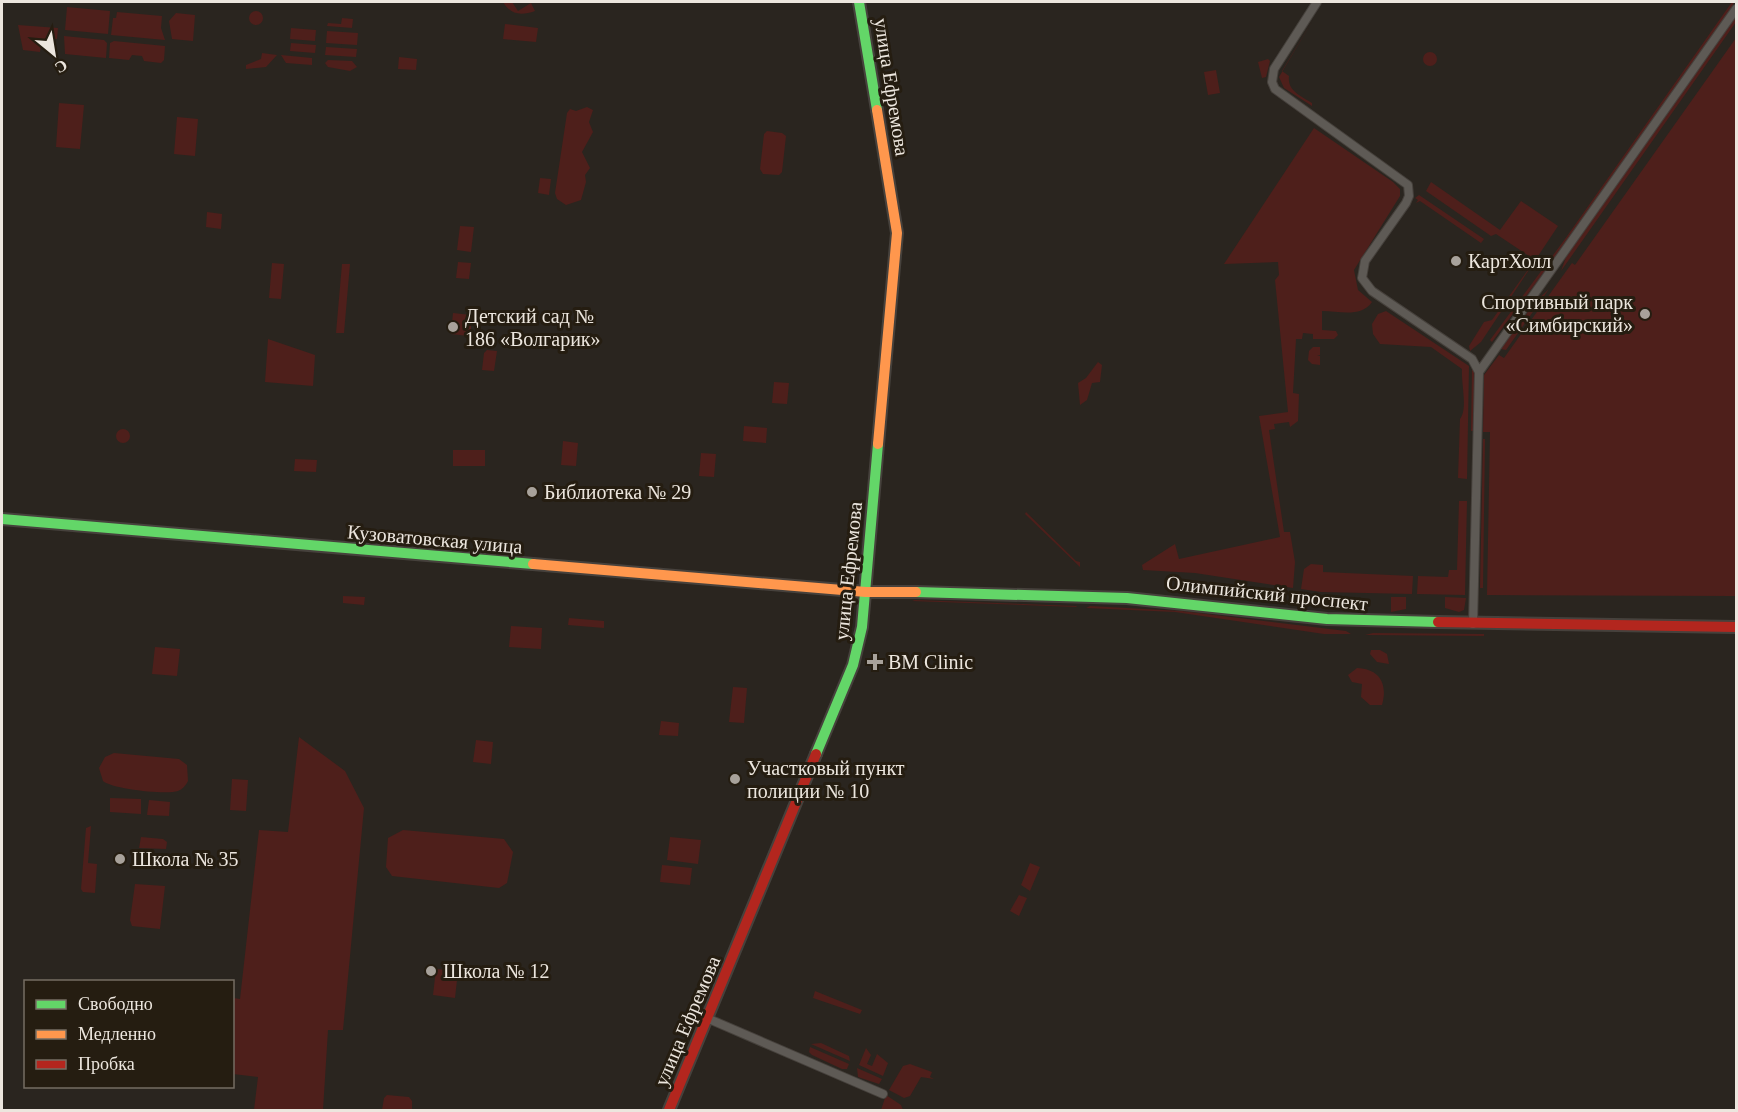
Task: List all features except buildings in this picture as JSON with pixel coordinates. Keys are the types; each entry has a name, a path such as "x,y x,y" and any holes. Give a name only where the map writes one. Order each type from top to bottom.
{"street":[{"name":"улица Ефремова","path":"669,1110 709,1019 853,665 866,592 897,233 860,2"},
{"path":"1317,2 1274,69 1272,82 1280,94 1408,185 1409,196 1406,203 1365,261 1362,278 1372,291 1472,359 1479,372 1473,624"},
{"path":"1479,372 1737,9"},
{"name":"Кузоватовская улица","path":"2,519 460,560 866,592"},
{"name":"Олимпийский проспект","path":"866,592 977,592 1132,598 1196,603 1321,620 1737,627"},
{"path":"709,1019 883,1094"}],"shaded area":[{"path":"503,2 512,2 518,11 531,3 535,11 525,14 513,12"},
{"path":"1734,2 1732,7 1568,240 1492,342 1490,340 1565,239"},
{"path":"67,7 110,11 108,34 65,30"},
{"path":"253,11 259,11 263,18 259,25 253,25 249,21 249,15"},
{"path":"117,12 162,16 161,28 165,40 111,35 113,18 116,18"},
{"path":"176,13 195,15 193,41 172,39 169,21"},
{"path":"1736,15 1736,22 1561,271 1566,257"},
{"path":"342,18 353,19 352,28 327,26 328,23 341,24"},
{"path":"505,24 538,28 536,42 503,39"},
{"path":"18,25 58,28 57,39 47,39 46,45 41,45 40,52 23,50"},
{"path":"291,28 316,30 315,41 290,39"},
{"path":"327,31 358,33 357,45 326,43"},
{"path":"64,36 104,40 107,43 106,58 65,54"},
{"name":"Спортивный парк «Симбирский»","path":"1736,38 1736,596 1487,595 1490,432 1483,432 1484,375 1499,355 1504,358 1572,263 1575,265"},
{"path":"114,41 165,46 164,60 161,63 144,61 142,56 132,55 129,60 109,58 110,43"},
{"path":"291,43 316,45 315,53 290,51"},
{"path":"326,47 357,49 356,57 325,55"},
{"path":"1427,52 1433,52 1437,59 1433,66 1427,66 1423,62 1423,56"},
{"path":"262,53 277,55 266,67 246,69 246,65 261,59"},
{"path":"281,55 312,58 312,65 286,63"},
{"path":"399,57 417,59 416,70 398,69"},
{"path":"1268,59 1270,61 1266,77 1262,78 1258,62"},
{"path":"328,60 352,61 357,67 350,71 328,67 325,63"},
{"path":"1216,70 1220,93 1208,95 1204,72"},
{"path":"1282,71 1289,76 1292,89 1312,103 1312,106 1284,88 1279,77"},
{"path":"59,103 84,105 80,149 56,147"},
{"path":"587,107 593,110 589,122 593,132 582,152 590,168 585,175 586,182 581,200 566,205 557,199 555,193 567,113 570,109 576,111"},
{"path":"177,117 198,119 195,156 174,154"},
{"path":"1314,128 1393,182 1400,189 1400,196 1354,270 1358,290 1372,302 1356,312 1322,311 1322,330 1336,331 1338,335 1334,339 1313,339 1313,334 1303,333 1302,339 1296,339 1293,393 1299,394 1298,421 1290,427 1289,422 1274,424 1275,429 1269,430 1284,532 1290,532 1295,562 1293,588 1195,573 1143,570 1142,565 1175,544 1179,559 1280,537 1259,416 1288,412 1275,280 1279,275 1278,262 1224,264"},
{"path":"767,131 782,133 786,136 782,172 779,175 763,174 760,169 764,134"},
{"path":"540,178 551,179 549,195 538,193"},
{"path":"1431,182 1500,230 1521,201 1558,226 1481,342 1470,351 1469,346 1484,322 1492,320 1535,260 1496,234 1491,236 1426,191"},
{"path":"1419,195 1484,239 1481,243 1420,201 1416,203 1418,200 1415,198"},
{"path":"207,212 222,214 221,229 206,227"},
{"path":"460,226 474,227 471,252 457,250"},
{"path":"458,262 471,263 469,279 456,278"},
{"path":"272,263 284,264 281,299 269,298"},
{"path":"342,264 350,264 344,333 336,333"},
{"path":"1549,289 1506,350 1501,349 1535,302"},
{"path":"1386,311 1469,366 1467,479 1458,478 1460,419 1464,409 1462,369 1431,347 1380,344 1373,334 1372,324 1378,314"},
{"path":"453,313 471,315 471,332 468,336 451,334"},
{"path":"268,339 315,355 313,386 265,382"},
{"path":"1313,347 1320,347 1320,355 1317,355 1320,356 1320,365 1312,364 1308,360 1309,351"},
{"path":"487,350 497,351 494,371 482,370 484,353"},
{"path":"1098,362 1102,365 1100,382 1092,383 1087,400 1080,405 1078,383 1086,378"},
{"path":"1472,368 1475,374 1474,431 1471,431"},
{"path":"774,382 789,383 787,404 772,403"},
{"path":"744,426 767,428 766,443 743,441"},
{"path":"123,429 128,431 130,436 128,441 123,443 118,441 116,436 118,431"},
{"path":"1483,439 1485,439 1483,588 1480,588"},
{"path":"563,441 578,443 576,466 561,465"},
{"path":"453,450 485,450 485,466 453,466"},
{"path":"701,453 716,454 714,477 699,476"},
{"path":"295,459 317,460 316,472 294,471"},
{"path":"1459,501 1467,501 1465,595 1417,594 1418,576 1448,577 1449,570 1457,570"},
{"path":"1026,512 1076,561 1080,562 1080,567 1025,514"},
{"path":"1311,564 1323,565 1323,572 1413,576 1412,594 1321,592 1301,589 1304,569"},
{"path":"343,596 365,597 364,605 343,603"},
{"path":"1391,597 1406,597 1406,609 1391,612"},
{"path":"1445,597 1466,598 1464,610 1459,612 1445,608"},
{"path":"912,601 1076,606 1077,607"},
{"path":"1090,606 1182,611 1346,631 1351,634 1324,634 1175,612 1086,608"},
{"path":"569,618 604,621 604,628 568,625"},
{"path":"511,626 542,628 541,649 509,647"},
{"path":"1373,633 1484,634 1484,636 1365,635"},
{"path":"155,647 180,649 177,676 152,674"},
{"path":"1371,650 1380,650 1387,654 1389,664 1377,662 1370,654"},
{"path":"1357,668 1371,671 1380,679 1384,690 1382,705 1370,705 1361,697 1362,684 1352,682 1348,675"},
{"path":"733,687 747,688 744,723 729,722"},
{"path":"661,721 679,723 678,736 659,735"},
{"path":"299,737 345,771 364,808 343,1030 328,1030 323,1110 254,1110 258,1077 234,1074 234,998 240,999 259,830 288,832"},
{"path":"476,740 493,742 491,764 473,762"},
{"path":"114,753 179,759 187,765 188,781 181,789 172,792 139,790 108,784 103,781 99,768 105,757"},
{"path":"232,779 248,780 246,811 230,810"},
{"path":"110,798 141,799 141,814 110,812"},
{"path":"149,800 170,802 169,816 147,815"},
{"path":"91,826 88,863 97,864 95,893 83,892 81,889 86,828"},
{"path":"403,830 504,839 513,852 507,883 499,888 392,876 386,867 388,838"},
{"path":"141,837 163,839 167,842 166,849 139,848"},
{"path":"670,837 701,840 698,864 667,860"},
{"path":"1030,863 1040,867 1030,891 1021,885"},
{"path":"662,865 692,868 690,885 660,882"},
{"path":"135,884 165,886 160,929 132,926 130,920"},
{"path":"1019,895 1027,898 1019,916 1010,911"},
{"path":"436,969 458,971 455,998 433,995"},
{"path":"815,991 862,1010 860,1014 813,998"},
{"path":"821,1043 849,1056 850,1061 811,1044"},
{"path":"810,1047 849,1064 847,1069 842,1069 812,1055 809,1052"},
{"path":"866,1048 871,1055 867,1064 872,1066 877,1054 888,1063 883,1076 859,1065"},
{"path":"910,1064 932,1072 930,1077 934,1079 921,1077 910,1096 904,1098 889,1090 903,1066"},
{"path":"857,1068 882,1079 879,1084 858,1077"},
{"path":"387,1095 409,1097 412,1101 412,1110 382,1110 384,1098"},
{"path":"886,1095 901,1105 903,1110 881,1110"}],"traffic: fast":[{"path":"859,2 877,110"},
{"path":"816,754 853,665 862,627 878,444"},
{"path":"2,519 533,564"},
{"path":"916,592 1127,598 1327,619 1438,622"}],"traffic: slow":[{"path":"877,110 897,233 878,444"},
{"path":"533,564 866,592 916,592"}],"traffic: jam":[{"path":"1438,622 1736,627"},
{"path":"669,1110 816,754"}],"place":[{"name":"КартХолл","path":"1456,261"},
{"name":"Спортивный парк «Симбирский»","path":"1645,314"},
{"name":"Детский сад № 186 «Волгарик»","path":"453,327"},
{"name":"Библиотека № 29","path":"532,492"},
{"name":"BM Clinic","path":"875,662"},
{"name":"Участковый пункт полиции № 10","path":"735,779"},
{"name":"Школа № 35","path":"120,859"},
{"name":"Школа № 12","path":"431,971"}]}
